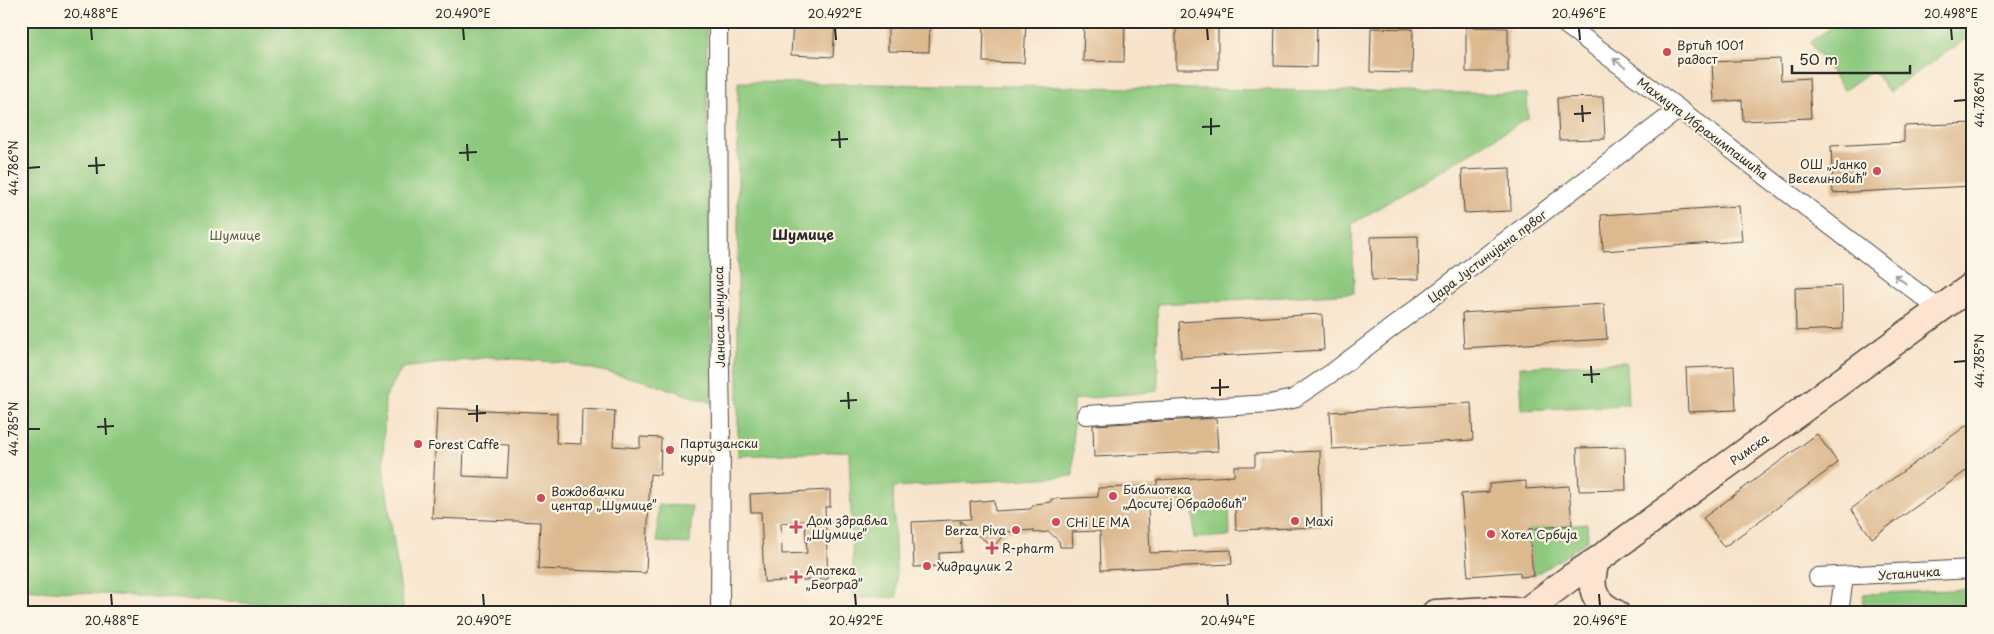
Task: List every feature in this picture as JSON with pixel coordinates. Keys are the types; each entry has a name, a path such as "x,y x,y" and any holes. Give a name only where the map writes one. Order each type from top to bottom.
{"street":[{"name":"Јаниса Јанулиса","path":"718,21 721,426 720,613"},
{"name":"Махмута Ибрахимпашића","path":"1561,21 1679,109 1939,309"},
{"name":"Цара Јустинијана првог","path":"1086,415 1270,404 1294,399 1428,301 1679,109"},
{"name":"Римска","path":"1534,612 1570,578 1596,561 1973,285"},
{"path":"1596,561 1592,576 1594,593 1599,602 1616,613"},
{"name":"Устаничка","path":"1818,577 1973,569"},
{"path":"1838,613 1844,577"},
{"path":"1435,613 1490,610 1534,612"}],"green space":[{"name":"Шумице","path":"21,21 706,21 712,403 645,381 567,363 490,357 402,368 385,398 383,466 404,613 21,589"},
{"path":"1841,21 1973,21 1973,34 1889,92 1873,70 1844,90 1810,42"},
{"path":"738,82 1527,94 1528,118 1352,224 1354,293 1157,304 1158,391 1073,400 1073,476 893,487 897,597 854,598 849,451 738,456"},
{"path":"1626,362 1628,405 1522,410 1520,367"},
{"path":"1229,503 1230,536 1194,538 1193,505"},
{"path":"658,505 692,506 690,544 657,542"},
{"path":"1587,524 1588,540 1533,576 1529,529"},
{"path":"1973,589 1973,613 1861,613 1864,594"}],"building":[{"path":"793,21 835,21 833,57 791,55"},
{"path":"888,21 930,21 929,52 888,51"},
{"path":"984,21 1026,21 1024,63 983,62"},
{"path":"1084,21 1125,21 1124,62 1083,61"},
{"path":"1275,22 1317,23 1316,67 1274,66"},
{"path":"1176,23 1218,23 1218,69 1176,69"},
{"path":"1466,27 1508,28 1508,72 1466,72"},
{"path":"1371,28 1413,29 1412,73 1370,72"},
{"path":"1780,59 1781,80 1809,78 1811,118 1743,121 1742,100 1714,102 1712,62"},
{"path":"1603,97 1605,139 1559,140 1557,98"},
{"path":"1973,123 1973,186 1833,193 1831,146 1904,142 1904,126"},
{"path":"1510,168 1511,211 1464,213 1462,170"},
{"path":"1739,206 1742,241 1603,251 1601,215"},
{"path":"1418,236 1419,279 1372,280 1371,237"},
{"path":"1842,286 1843,329 1796,331 1795,288"},
{"path":"1604,304 1607,339 1464,348 1462,313"},
{"path":"1322,314 1324,350 1181,358 1179,322"},
{"path":"1734,366 1736,410 1688,412 1686,368"},
{"path":"1471,403 1473,440 1332,449 1330,412"},
{"name":"Вождовачки центар „Шумице”","path":"437,408 557,413 556,443 581,444 582,409 615,411 613,446 640,448 640,437 661,438 660,475 650,474 646,573 538,569 540,522 432,518","holes":["464,443 509,445 507,478 463,476"]},
{"path":"1216,418 1218,451 1094,457 1093,425"},
{"path":"1967,425 1973,434 1973,466 1872,538 1851,509"},
{"path":"1817,434 1838,463 1724,547 1703,518"},
{"path":"1625,447 1626,490 1579,491 1577,448"},
{"path":"1320,451 1322,527 1236,530 1235,503 1148,507 1150,553 1231,550 1232,564 1101,570 1100,531 1072,532 1073,547 1060,547 1059,541 1049,532 1034,533 1034,530 1006,532 993,547 960,521 961,552 939,553 939,566 914,567 912,522 971,519 970,502 994,500 995,511 1030,509 1035,504 1051,502 1051,499 1098,497 1098,488 1157,486 1157,480 1234,476 1234,466 1255,466 1255,454"},
{"path":"1526,481 1526,489 1569,486 1572,525 1529,529 1533,576 1520,577 1520,572 1468,576 1461,494 1489,492 1489,484"},
{"path":"830,490 830,507 825,507 828,579 764,582 761,512 751,512 750,494","holes":["805,521 807,553 782,554 781,523"]}],"place":[{"name":"Вртић 1001 радост","path":"1667,52"},
{"name":"ОШ „Јанко Веселиновић”","path":"1877,171"},
{"name":"Forest Caffe","path":"418,444"},
{"name":"Партизански курир","path":"670,450"},
{"name":"Библиотека „Доситеј Обрадовић”","path":"1113,496"},
{"name":"Вождовачки центар „Шумице”","path":"541,498"},
{"name":"Maxi","path":"1295,521"},
{"name":"CHi LE MA","path":"1056,522"},
{"name":"Дом здравља „Шумице”","path":"796,527"},
{"name":"Berza Piva","path":"1016,530"},
{"name":"Хотел Србија","path":"1491,534"},
{"name":"R-pharm","path":"992,548"},
{"name":"Хидраулик 2","path":"927,566"},
{"name":"Апотека „Београд”","path":"796,577"}],"district":[{"name":"Шумице","path":"803,234"}]}
